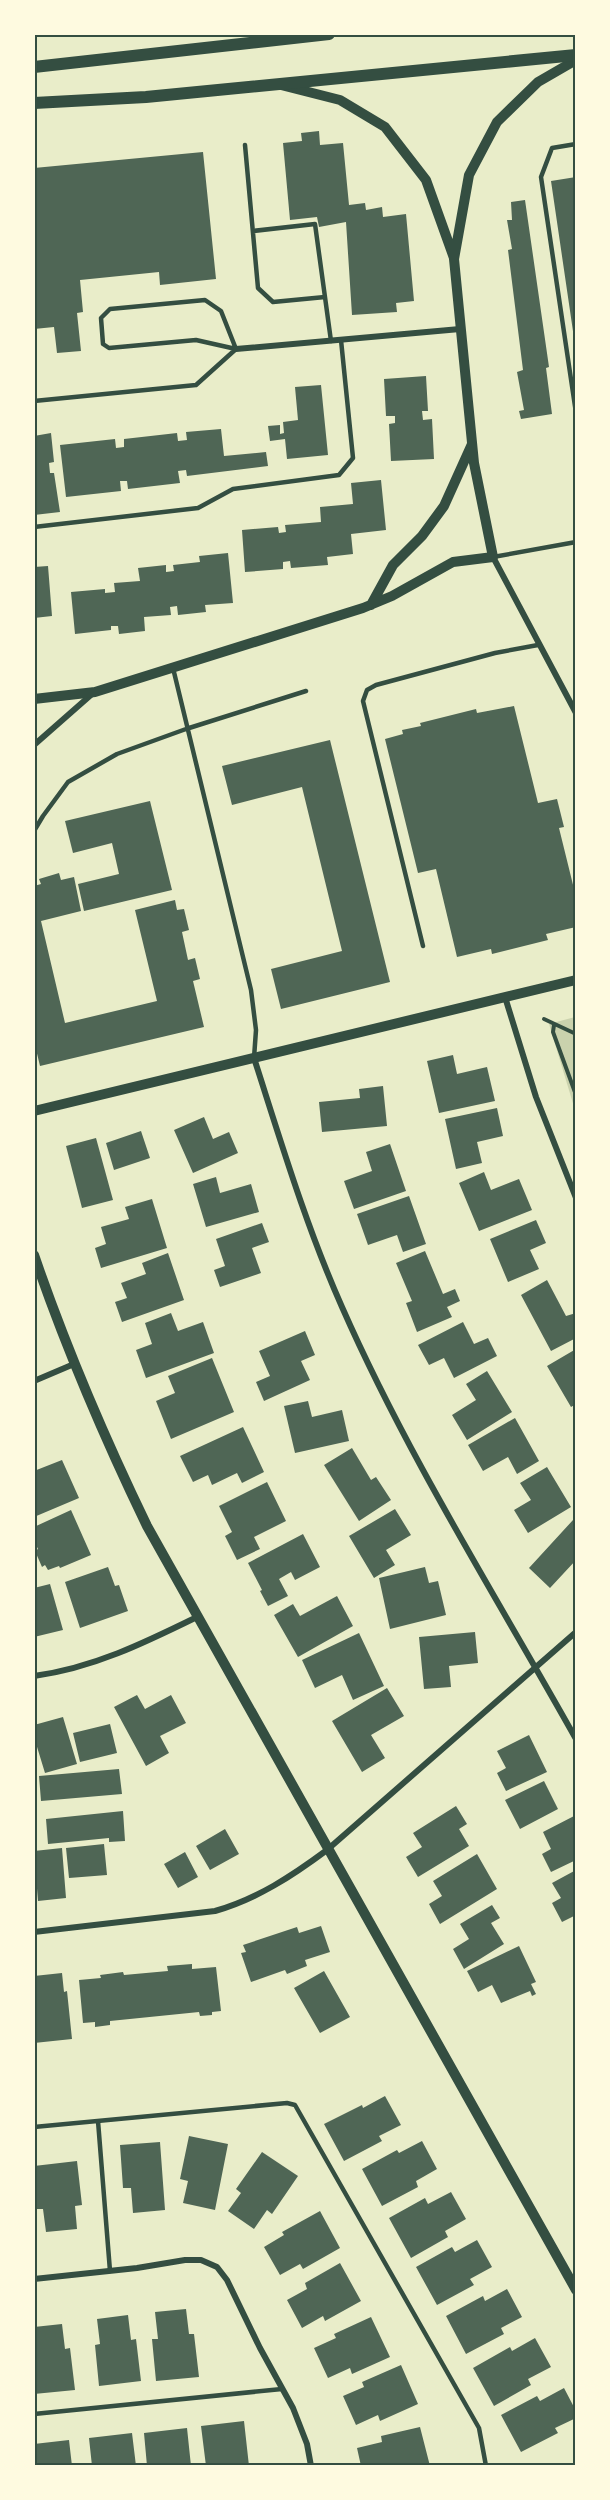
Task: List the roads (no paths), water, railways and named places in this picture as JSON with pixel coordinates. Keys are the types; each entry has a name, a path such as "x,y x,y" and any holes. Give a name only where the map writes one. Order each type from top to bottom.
{"main road":[{"path":"34,67 281,37 329,34"},
{"path":"34,103 146,97 576,55"}],"street":[{"path":"454,259 469,175 497,122 538,82 576,60"},
{"path":"278,84 340,100 386,127 426,180 454,259 472,444 493,557 576,713"},
{"path":"236,349 460,328"},
{"path":"371,605 393,565 422,536 444,506 472,444"},
{"path":"34,699 95,692 173,669 371,605 453,562 493,557"},
{"path":"34,745 95,692"},
{"path":"34,1111 576,980"},
{"path":"505,997 536,1097 576,1198"},
{"path":"254,1058 302,1207 342,1307 381,1390 576,1739"},
{"path":"34,1254 74,1364 105,1439 147,1526 576,2290"},
{"path":"34,1381 74,1364"},
{"path":"34,1677 91,1664 132,1649 197,1617"},
{"path":"34,1932 215,1911 230,1907 288,1879 327,1850 576,1632"},
{"path":"34,2279 201,2259 217,2267 227,2280 300,2424 311,2466"}],"lane":[{"path":"576,144 552,148 541,177 576,413"},
{"path":"245,145 258,288 273,302 325,297"},
{"path":"253,231 315,224 331,341"},
{"path":"205,300 221,311 236,349 196,340 109,348 103,344 101,318 110,309 205,300"},
{"path":"34,527 198,508 233,489 339,476 353,458 341,340"},
{"path":"34,401 196,385 236,349"},
{"path":"493,557 576,542"},
{"path":"423,946 363,701 367,690 376,685 495,653 538,645"},
{"path":"173,669 251,990 256,1030 254,1058"},
{"path":"34,831 68,782 117,754 186,729 306,691"},
{"path":"34,2127 287,2103 295,2105 479,2428 486,2466"},
{"path":"99,2121 110,2271"},
{"path":"34,2414 282,2389"}]}
